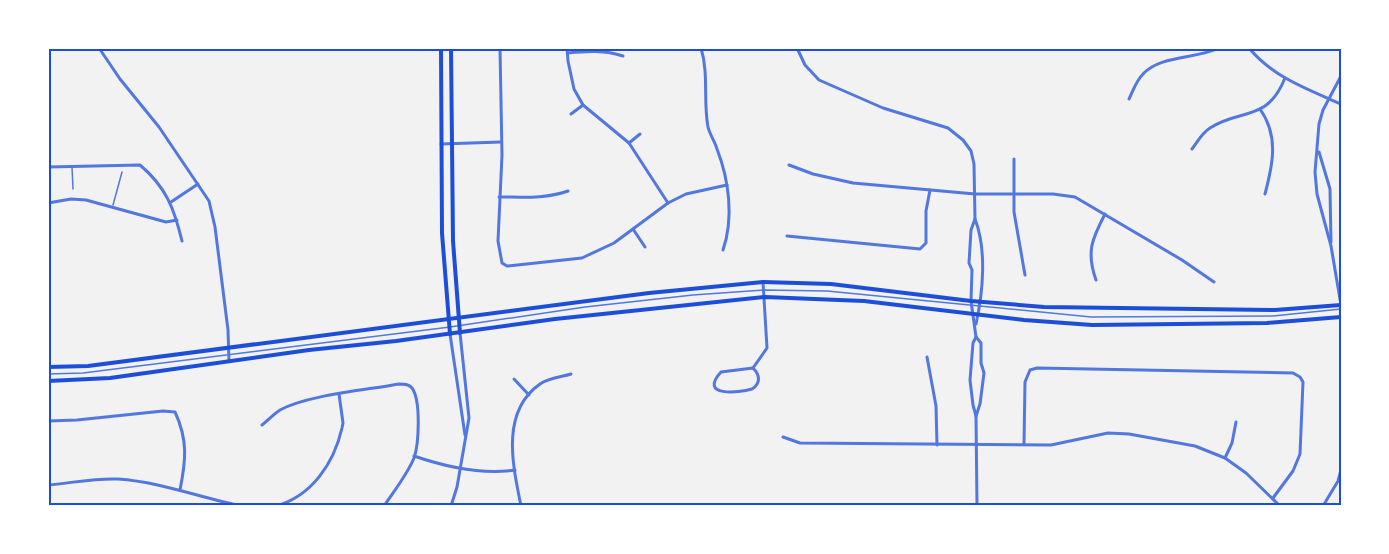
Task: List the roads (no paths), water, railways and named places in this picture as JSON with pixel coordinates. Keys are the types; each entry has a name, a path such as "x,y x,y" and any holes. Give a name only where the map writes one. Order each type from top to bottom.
{"main road":[{"path":"441,48 442,233 450,334"},
{"path":"451,48 453,241 460,333"},
{"path":"48,367 88,366 229,350 649,293 764,282 876,288 971,303 980,301 1044,307 1275,310 1341,306"},
{"path":"48,381 110,378 555,320 765,297 864,301 1024,320 1092,325 1267,323 1341,317"}],"street":[{"path":"99,48 120,79 159,127 209,201 215,227 229,361"},
{"path":"500,48 501,142 498,241 502,263 507,266 519,266 582,258 614,243 668,203 686,194 727,185"},
{"path":"567,48 574,89 583,105 629,143 668,203"},
{"path":"701,48 706,70 708,129 717,149 727,185 729,226 723,250"},
{"path":"797,48 805,65 819,80 883,108 942,125 958,135 970,152 974,164 975,219 981,244 980,301 975,314"},
{"path":"1129,99 1142,75 1152,67 1219,48"},
{"path":"1249,48 1267,66 1285,78 1341,104"},
{"path":"568,53 606,52 623,56"},
{"path":"1341,76 1318,124 1315,172 1317,194 1331,246 1341,306"},
{"path":"1192,149 1212,126 1260,109 1274,98 1285,78"},
{"path":"571,114 583,105"},
{"path":"1260,109 1269,124 1273,145 1272,168 1265,194"},
{"path":"629,143 640,134"},
{"path":"441,144 501,142"},
{"path":"1317,147 1330,189 1331,246"},
{"path":"1014,159 1014,212 1025,275"},
{"path":"48,166 140,165 153,176 171,202 182,241"},
{"path":"789,165 805,172 844,181 975,194 1071,196 1081,199 1214,282"},
{"path":"171,202 198,184"},
{"path":"787,236 920,249 926,243 926,211 930,190"},
{"path":"499,197 550,197 568,191"},
{"path":"48,203 71,199 86,200 166,222 177,220"},
{"path":"1096,280 1092,268 1092,240 1105,214"},
{"path":"975,219 970,230 969,263 972,270 971,303 976,326 970,380 976,416 977,506"},
{"path":"633,229 645,247"},
{"path":"753,368 758,373 759,383 752,389 724,393 719,391 715,385 715,379 721,372 753,368 767,348 764,282"},
{"path":"451,506 470,418 460,333"},
{"path":"450,334 465,437"},
{"path":"976,337 981,343 981,363 984,374 976,416"},
{"path":"927,357 936,406 937,445"},
{"path":"1024,444 1025,382 1030,370 1036,368 1293,373 1303,382 1300,454 1282,487 1273,498"},
{"path":"521,506 511,448 512,431 517,413 529,395 541,383 571,374"},
{"path":"514,379 529,395"},
{"path":"262,425 286,407 339,394 399,384 407,385 413,389 417,406 418,438 414,456 384,506"},
{"path":"276,506 300,495 324,471 344,423 339,394"},
{"path":"48,421 163,411 175,412 180,422 186,452 180,490"},
{"path":"1225,458 1232,443 1236,422"},
{"path":"783,437 800,443 976,445 1051,444 1096,435 1123,433 1195,446 1225,458 1246,473 1280,506"},
{"path":"414,456 434,463 483,472 514,470"},
{"path":"1323,506 1339,481 1341,470"},
{"path":"48,485 117,479 180,490 242,506"}],"lane":[{"path":"72,166 73,189"},
{"path":"112,206 122,172"},
{"path":"48,374 82,373 229,350 450,327 649,300 764,290 827,291 971,303 979,308 1091,317 1273,316 1341,306"}]}
